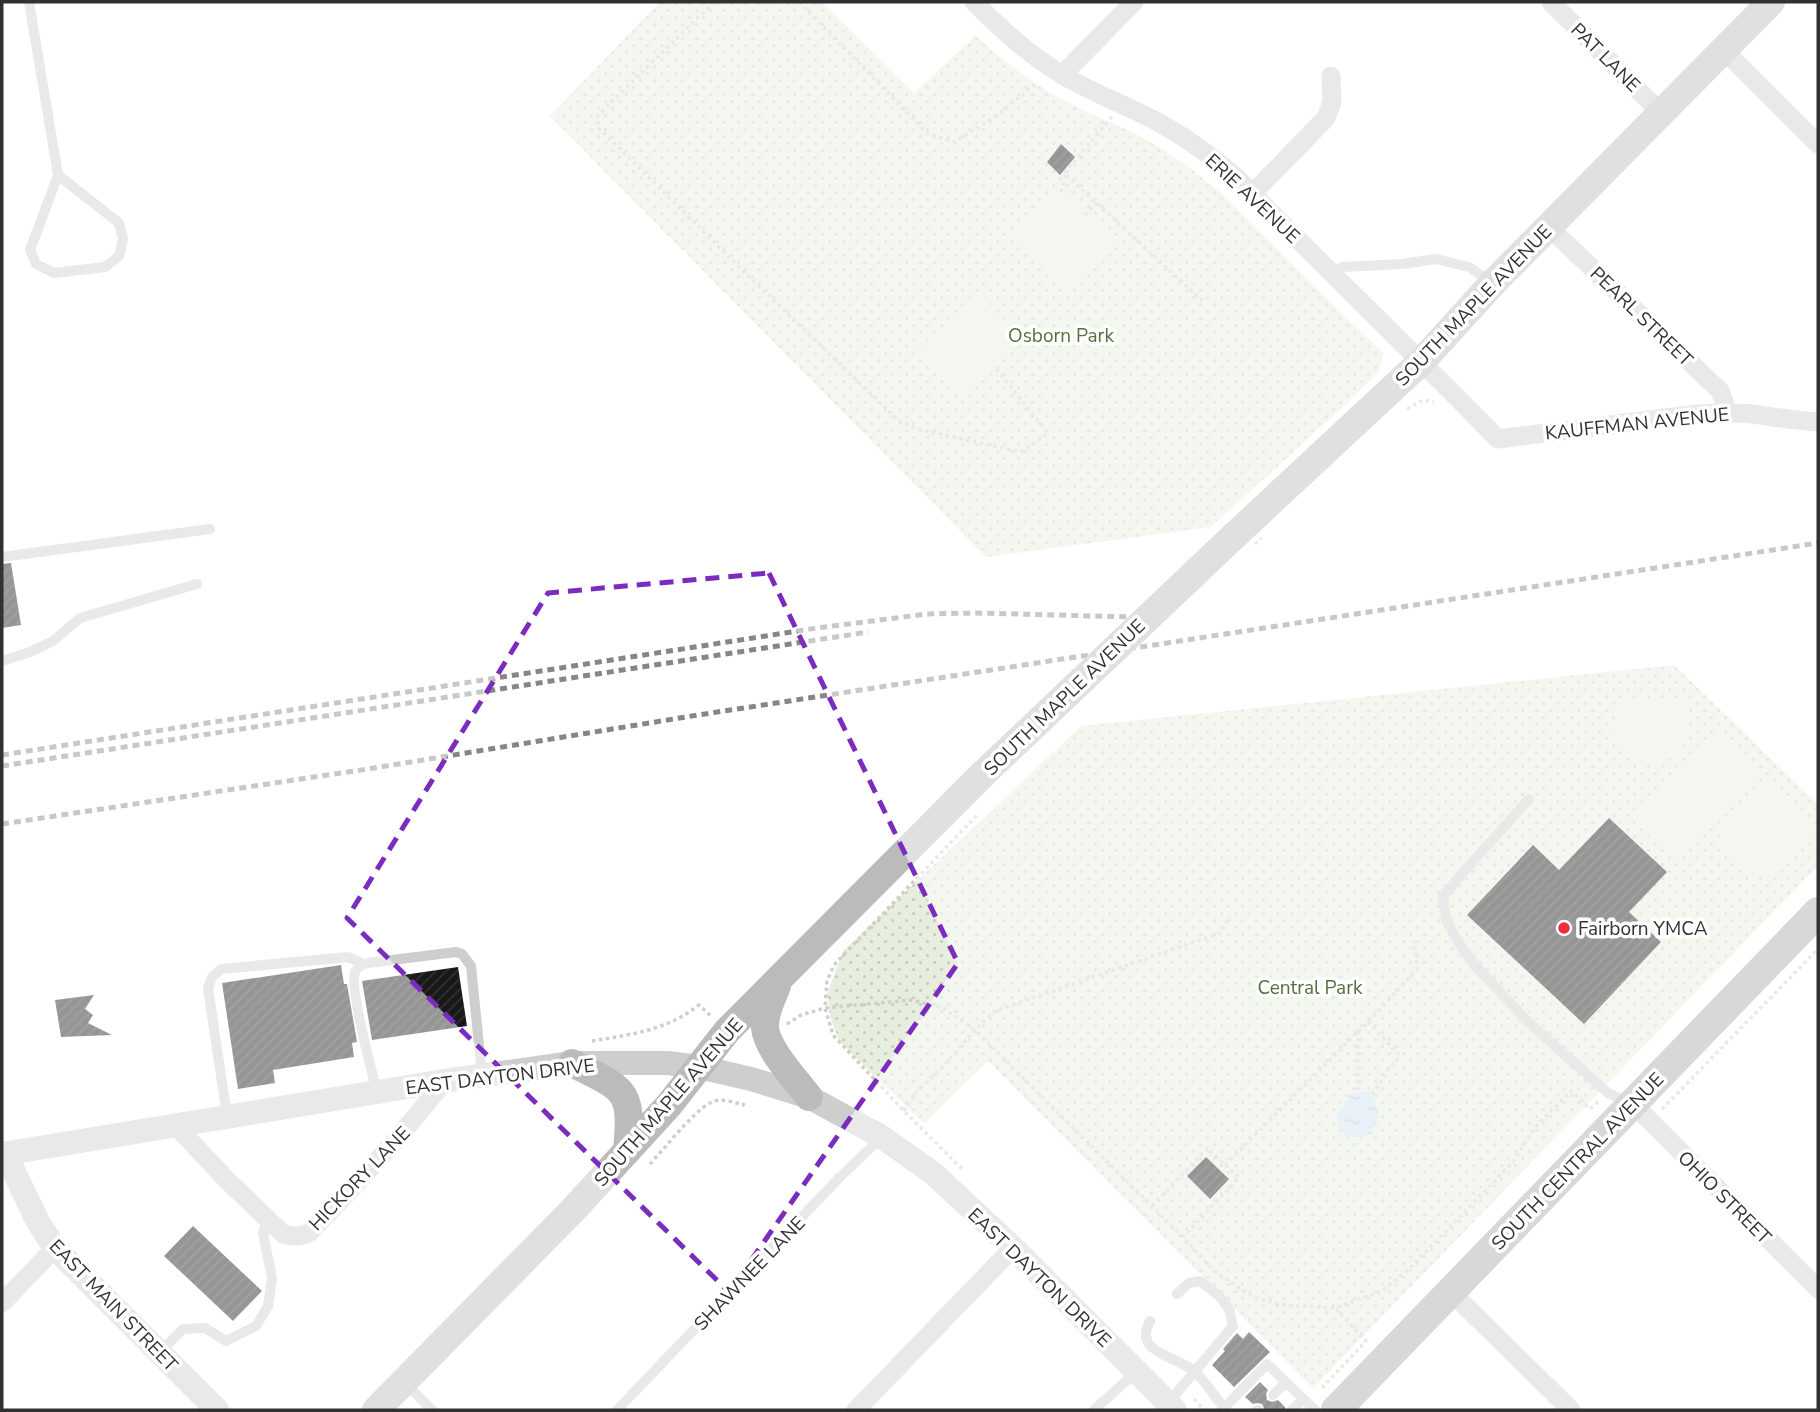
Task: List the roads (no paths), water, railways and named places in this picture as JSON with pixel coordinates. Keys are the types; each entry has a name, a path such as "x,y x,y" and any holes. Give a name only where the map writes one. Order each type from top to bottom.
{"main road":[{"name":"SOUTH MAPLE AVENUE","path":"376,1410 573,1210 639,1157 668,1105 727,1031 983,774 1248,537 1422,361 1493,283 1771,2"},
{"name":"SOUTH CENTRAL AVENUE","path":"1336,1410 1450,1291 1646,1105 1817,916"},
{"path":"779,980 768,1008 765,1028 774,1050 809,1097"},
{"path":"572,1063 619,1089 629,1108 639,1157"}],"street":[{"name":"ERIE AVENUE","path":"974,2 1033,56 1093,92 1162,124 1196,145 1237,178 1498,439"},
{"path":"1057,72 1134,2"},
{"name":"PAT LANE","path":"1551,2 1661,113"},
{"path":"1724,50 1818,144"},
{"path":"1252,194 1326,118 1332,102 1331,76"},
{"name":"PEARL STREET","path":"1549,227 1720,391 1726,412"},
{"name":"KAUFFMAN AVENUE","path":"1498,439 1726,412 1818,422"},
{"name":"EAST DAYTON DRIVE","path":"4,1154 444,1081 572,1063 668,1063 698,1067 751,1079 809,1097 882,1138 934,1174 1137,1371 1175,1400"},
{"name":"HICKORY LANE","path":"175,1125 283,1234 302,1236 310,1231 418,1115 444,1081"},
{"name":"OHIO STREET","path":"1646,1105 1818,1289"},
{"name":"EAST MAIN STREET","path":"4,1154 38,1222 55,1248 217,1410"},
{"path":"2,1303 55,1248"},
{"path":"856,1410 1013,1248"},
{"path":"1450,1291 1571,1410"}],"lane":[{"path":"29,2 58,175 30,250 36,264 54,273 105,267 118,256 122,239 119,223 58,175"},
{"path":"1332,274 1342,267 1436,259 1469,267 1493,283"},
{"path":"2,557 210,529"},
{"path":"2,661 52,641 80,618 197,584"},
{"path":"1529,799 1443,897 1446,919 1474,964 1526,1020 1608,1093 1646,1105"},
{"path":"377,1092 357,1003 354,975 359,966 364,964 456,952 462,954 471,966 482,1075"},
{"path":"227,1116 208,988 212,977 221,969 348,957 364,964"},
{"name":"SHAWNEE LANE","path":"617,1410 840,1177 882,1138"},
{"path":"160,1353 183,1329 205,1328 226,1342 256,1326 268,1306 272,1278 263,1233 268,1219"},
{"path":"1175,1400 1194,1371 1233,1326 1229,1309 1219,1296 1200,1281 1189,1283 1177,1294"},
{"path":"1150,1321 1145,1330 1146,1339 1152,1348 1194,1371 1224,1409 1268,1364 1309,1404 1292,1410"},
{"path":"1094,1410 1137,1371"},
{"path":"404,1382 432,1410"},
{"path":"1273,1395 1286,1382"}],"water":[{"path":"1369,1092 1378,1112 1371,1134 1348,1136 1341,1129 1336,1116 1352,1093"}],"railway":[{"path":"2,824 1818,543"},
{"path":"2,755 817,628 927,614 1134,617"},
{"path":"2,766 868,632"}],"place":[{"name":"Fairborn YMCA","path":"1564,928"}],"park label":[{"name":"Osborn Park","path":"1061,335"},
{"name":"Central Park","path":"1310,987"}]}
